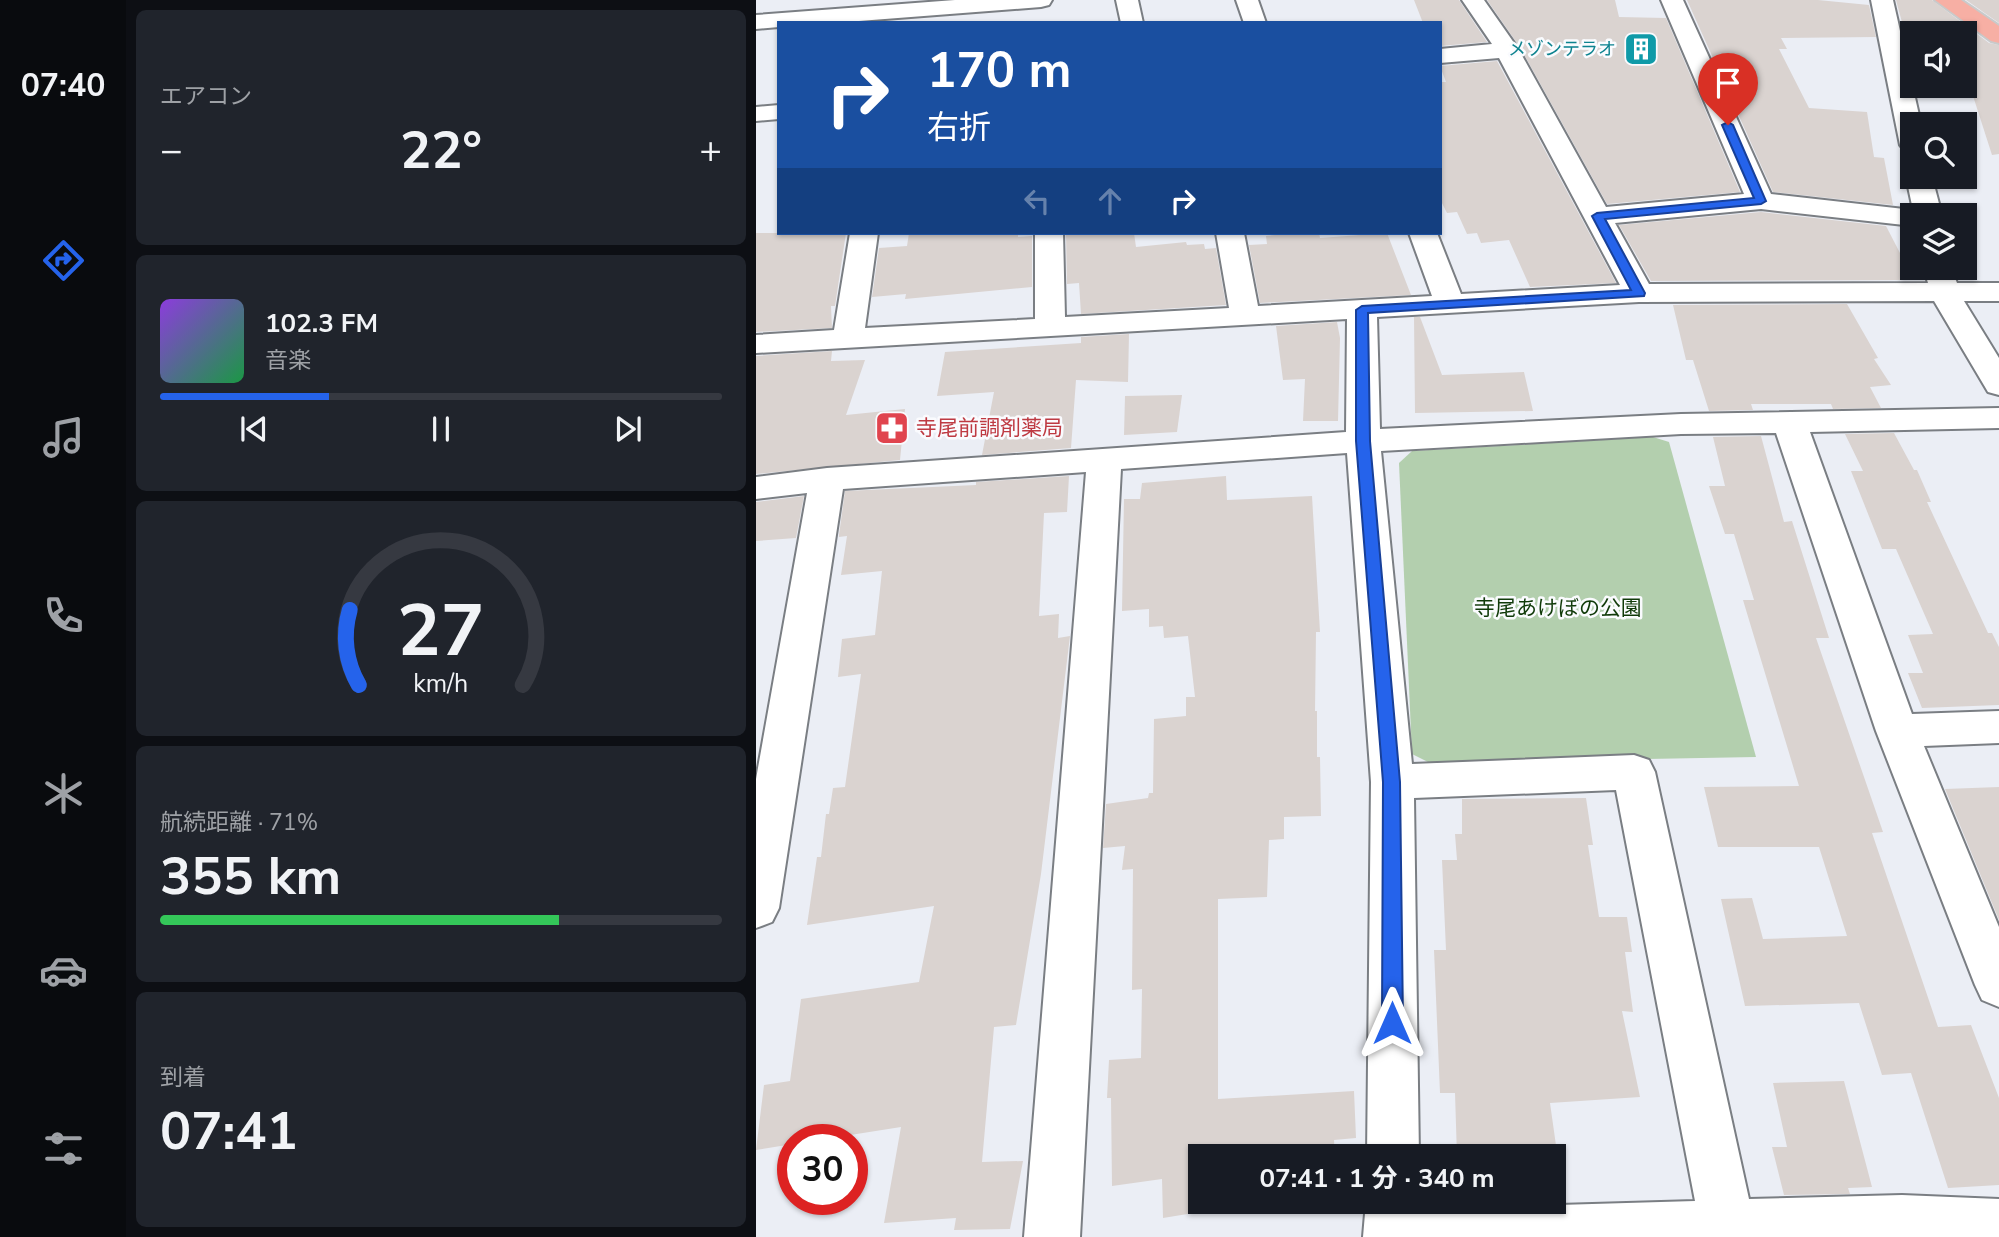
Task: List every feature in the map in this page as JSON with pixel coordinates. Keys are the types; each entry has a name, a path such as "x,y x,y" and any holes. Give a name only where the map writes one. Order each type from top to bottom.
{"main road":[{"path":"1946,0 1999,36"}],"street":[{"path":"756,22 878,12 1006,13 1041,0"},
{"path":"1127,0 1132,21"},
{"path":"1247,0 1254,21"},
{"path":"1473,0 1507,50 1639,293"},
{"path":"1672,0 1761,201"},
{"path":"1882,0 1906,112"},
{"path":"1442,56 1507,50"},
{"path":"756,114 777,112"},
{"path":"1597,216 1761,201 1900,217"},
{"path":"848,339 864,235"},
{"path":"1049,235 1050,327"},
{"path":"1230,235 1245,315"},
{"path":"1424,235 1450,305"},
{"path":"1942,281 1999,385"},
{"path":"756,344 1639,293 1942,281 1999,292"},
{"path":"1362,310 1363,441 1392,782 1393,1144"},
{"path":"756,488 827,479 1363,441 1789,421 1999,418"},
{"path":"1789,421 1897,731 1999,985"},
{"path":"1052,1237 1104,460"},
{"path":"756,908 764,803 827,479"},
{"path":"1897,731 1999,727"},
{"path":"1392,782 1634,772 1728,1227"},
{"path":"1393,1214 1392,1237 1902,1222 1999,1226"}],"green space":[{"name":"寺尾あけぼの公園","path":"1653,437 1669,442 1756,757 1430,763 1412,754 1399,463 1412,451"}],"building":[{"path":"1414,0 1459,0 1487,42 1442,46 1442,21 1422,21"},
{"path":"1487,0 1615,0 1619,17 1666,18 1740,192 1607,204 1521,49"},
{"path":"1687,0 1818,0 1869,5 1876,37 1781,38 1787,49 1779,49 1809,108 1867,112 1874,157 1884,158 1893,205 1773,192"},
{"path":"1896,0 1932,0 1960,21 1902,21"},
{"path":"1966,0 1999,0 1999,23"},
{"path":"1977,34 1989,43 1999,45 1999,154 1992,155 1974,98 1977,98"},
{"path":"1497,61 1616,283 1530,287 1509,240 1481,243 1477,233 1467,234 1457,212 1447,213 1442,203 1442,82 1446,82 1442,66"},
{"path":"1761,212 1886,226 1900,253 1900,280 1914,280 1651,281 1619,225"},
{"path":"756,233 846,235 835,306 831,306 832,328 756,332"},
{"path":"909,235 1032,236 1032,287 905,299 906,294 872,297 879,248 907,246"},
{"path":"1066,235 1134,235 1136,247 1186,242 1187,245 1204,244 1205,249 1216,248 1226,305 1081,314 1079,283 1067,284"},
{"path":"1319,235 1320,238 1388,235 1411,295 1260,303 1249,245 1267,244 1266,236"},
{"path":"1847,304 1878,358 1874,359 1891,385 1870,387 1881,408 1833,409 1831,404 1751,404 1753,410 1709,411 1693,360 1686,360 1673,305"},
{"path":"1414,317 1420,317 1442,375 1524,372 1533,411 1415,413"},
{"path":"1337,322 1340,338 1338,421 1303,421 1305,379 1283,380 1276,326"},
{"path":"1129,334 1128,382 1076,380 1071,448 982,455 994,392 937,396 945,352 1081,343 1081,337"},
{"path":"832,351 831,361 865,360 846,415 905,409 900,460 756,474 756,356"},
{"path":"1182,395 1177,432 1124,435 1125,396"},
{"path":"1894,433 1914,470 1917,470 1931,502 1927,502 1988,633 1992,633 1999,647 1999,705 1922,708 1908,673 1923,673 1908,635 1933,634 1896,549 1882,549 1851,471 1863,471 1845,434"},
{"path":"1761,436 1784,522 1792,521 1829,638 1816,638 1883,832 1872,833 1938,1027 1971,1025 1999,1098 1999,1185 1948,1188 1911,1073 1882,1075 1859,1003 1745,1006 1721,899 1752,898 1763,939 1847,936 1819,847 1718,847 1704,787 1799,786 1743,600 1754,600 1734,534 1725,534 1709,486 1725,486 1713,437"},
{"path":"1069,476 1067,512 1044,513 1039,616 1059,614 1058,638 1070,636 1041,874 1016,1025 994,1027 982,1162 1023,1161 1010,1229 954,1230 956,1218 884,1223 901,1127 868,1132 868,1124 777,1124 777,1147 756,1150 764,1085 790,1081 801,999 919,982 934,906 807,925 817,857 821,857 826,814 829,814 833,788 845,787 861,674 838,677 842,639 875,635 882,571 841,575 847,536 839,537 845,491 976,485 976,482"},
{"path":"1226,476 1227,500 1312,496 1320,632 1316,632 1315,711 1317,757 1320,757 1321,816 1284,817 1284,839 1269,840 1267,897 1218,899 1218,1099 1354,1091 1356,1138 1334,1140 1334,1144 1188,1144 1188,1214 1163,1218 1162,1179 1112,1186 1111,1098 1107,1098 1109,1060 1141,1058 1142,989 1132,990 1133,869 1122,870 1125,846 1103,848 1106,804 1148,798 1149,793 1153,793 1154,719 1186,716 1186,697 1195,697 1188,636 1164,638 1163,626 1149,627 1149,609 1122,611 1124,499 1140,499 1142,483"},
{"path":"804,496 796,538 756,541 756,502"},
{"path":"1999,787 1999,920 1945,789"},
{"path":"1586,798 1593,845 1588,845 1599,917 1627,917 1632,952 1625,952 1633,1012 1622,1011 1640,1097 1550,1103 1556,1144 1457,1144 1455,1093 1440,1093 1434,950 1446,950 1442,860 1457,860 1455,834 1462,834 1462,799"},
{"path":"1844,1081 1872,1187 1848,1188 1850,1194 1784,1195 1772,1147 1787,1147 1773,1083"}],"place":[{"name":"メゾンテラオ","path":"1641,49"},
{"name":"寺尾前調剤薬局","path":"892,428"}],"route":[{"path":"1392,1023 1392,782 1363,441 1362,310 1639,293 1597,216 1761,201 1728,125"}]}
